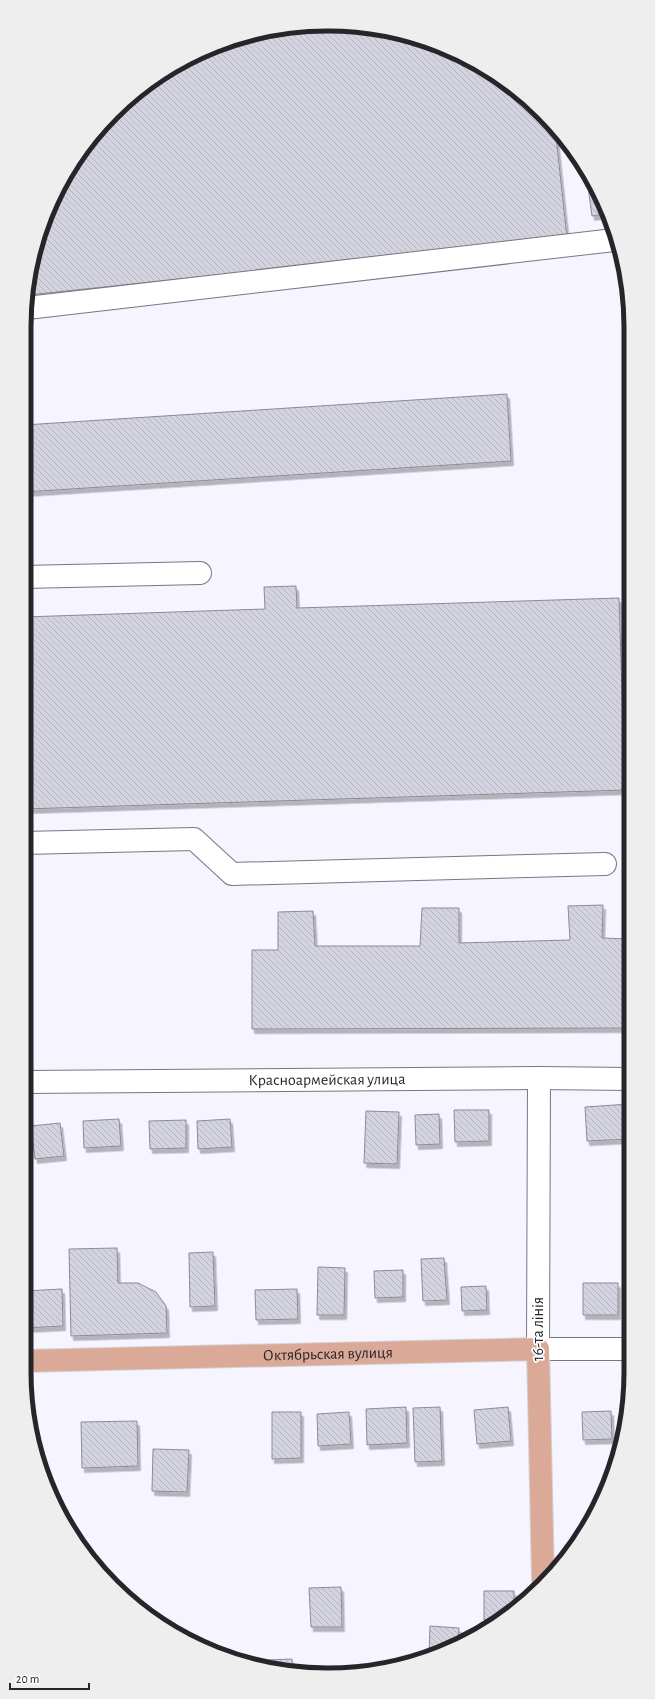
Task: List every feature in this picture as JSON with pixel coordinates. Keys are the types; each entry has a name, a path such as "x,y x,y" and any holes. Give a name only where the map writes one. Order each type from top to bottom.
{"main road":[{"name":"Октябрьская вулиця","path":"31,1362 538,1349"},
{"name":"16-та лінія","path":"538,1349 543,1575"}],"street":[{"path":"32,307 611,240"},
{"path":"31,577 200,572"},
{"path":"31,843 194,839 232,874 605,864"},
{"name":"Красноармейская улица","path":"31,1082 539,1078 624,1079"},
{"name":"16-та лінія","path":"538,1349 539,1078"},
{"name":"Октябрьская вулиця","path":"538,1349 624,1348"}],"building":[{"path":"328,31 347,32 404,41 459,62 476,71 508,92 537,118 556,139 567,238 33,294 41,251 62,196 71,179 92,147 118,118 147,92 179,71 196,62 251,41 289,34"},
{"path":"588,186 601,215 592,216"},
{"path":"507,394 511,461 31,492 31,425"},
{"path":"296,586 297,608 619,598 624,790 31,809 31,617 265,609 264,587"},
{"path":"603,905 602,938 624,939 624,1028 252,1029 252,950 278,950 278,912 313,911 315,946 420,946 422,908 459,908 459,943 570,940 568,906"},
{"path":"624,1104 624,1139 587,1141 585,1107"},
{"path":"454,1110 489,1110 489,1141 455,1142"},
{"path":"366,1111 399,1112 397,1164 364,1163"},
{"path":"439,1114 440,1144 416,1145 415,1115"},
{"path":"119,1119 121,1146 84,1148 83,1121"},
{"path":"230,1119 232,1147 198,1149 197,1121"},
{"path":"186,1120 186,1148 150,1149 149,1121"},
{"path":"60,1123 64,1156 35,1159 31,1126"},
{"path":"117,1248 118,1283 138,1283 156,1292 166,1306 167,1333 71,1336 69,1249"},
{"path":"213,1252 215,1306 190,1307 189,1253"},
{"path":"444,1258 447,1300 423,1301 421,1259"},
{"path":"318,1267 345,1268 344,1315 317,1315"},
{"path":"403,1270 403,1297 375,1298 374,1271"},
{"path":"583,1283 618,1283 618,1315 583,1315"},
{"path":"486,1286 487,1310 462,1311 461,1287"},
{"path":"62,1289 63,1326 31,1328 31,1291"},
{"path":"297,1289 298,1319 256,1320 255,1290"},
{"path":"406,1407 407,1443 367,1445 366,1409"},
{"path":"440,1407 442,1461 415,1462 413,1408"},
{"path":"508,1407 511,1441 477,1444 474,1410"},
{"path":"611,1411 612,1439 583,1440 582,1412"},
{"path":"272,1412 301,1412 301,1458 272,1459"},
{"path":"349,1412 351,1444 318,1446 317,1414"},
{"path":"137,1421 138,1466 82,1468 81,1422"},
{"path":"153,1449 189,1450 187,1492 152,1491"},
{"path":"341,1587 342,1627 311,1627 309,1588"},
{"path":"484,1591 514,1591 514,1602 488,1620 484,1620"},
{"path":"430,1626 459,1628 458,1637 429,1650"},
{"path":"292,1659 292,1665 270,1662 266,1660"}]}
